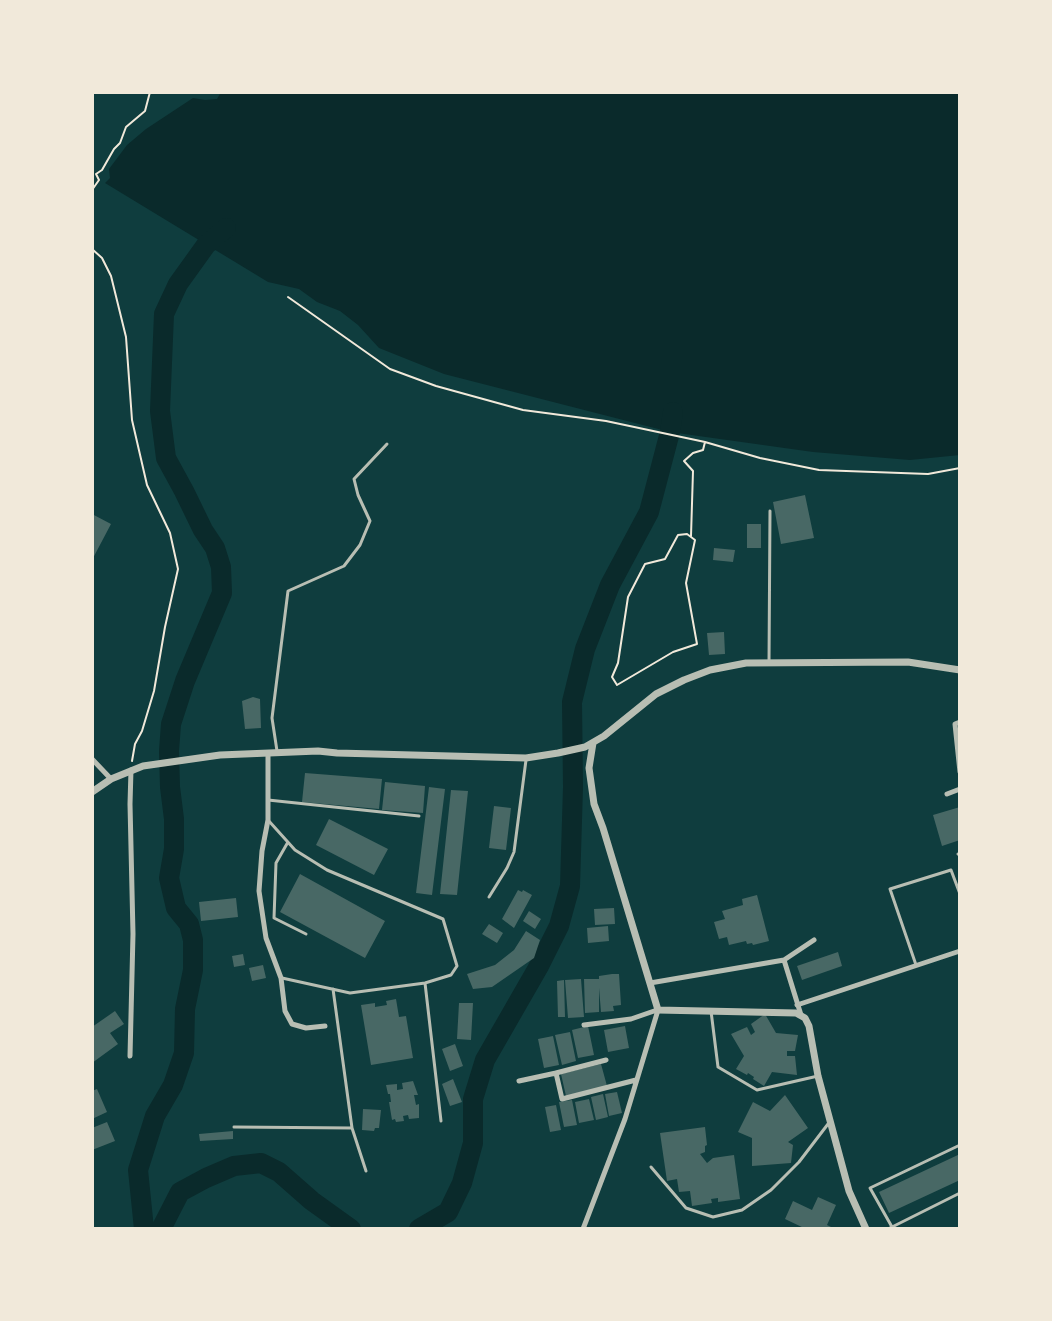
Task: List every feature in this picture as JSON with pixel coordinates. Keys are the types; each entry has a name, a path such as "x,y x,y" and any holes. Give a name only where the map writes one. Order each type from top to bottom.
{"street":[{"path":"92,792 131,769 220,755 318,751 526,758 558,753 589,745 656,694 684,680 710,670 746,663 908,662 960,670"},
{"path":"960,722 955,724 960,772"},
{"path":"583,1229 625,1119 658,1010 594,804 589,745"},
{"path":"268,753 268,820 259,891 266,938 281,978 285,1011 292,1024 306,1028 325,1026"},
{"path":"92,759 111,779"},
{"path":"130,1056 133,934 131,769"},
{"path":"947,794 960,789"},
{"path":"650,983 784,960 814,940"},
{"path":"797,1005 960,951"},
{"path":"784,960 797,1005 809,1026 818,1076 849,1191 866,1229"},
{"path":"584,1025 631,1019 658,1010 801,1015"},
{"path":"519,1081 606,1060"},
{"path":"556,1073 562,1099 637,1080"}],"lane":[{"path":"278,753 272,718 288,591 344,566 360,545 370,521 354,479 387,444"},
{"path":"769,663 770,511"},
{"path":"489,897 514,852 526,758"},
{"path":"268,800 419,816"},
{"path":"268,820 295,850 327,870 443,919 457,966 451,975 425,983 350,993 281,978"},
{"path":"288,842 276,863 274,918 306,934"},
{"path":"916,965 890,889 951,870 960,894"},
{"path":"425,983 441,1121"},
{"path":"333,989 352,1128 366,1171"},
{"path":"711,1011 718,1067 757,1090 818,1076"},
{"path":"651,1167 686,1208 713,1217 742,1210 771,1190 799,1162 830,1121"},
{"path":"234,1127 352,1128"},
{"path":"960,1145 870,1188 890,1228 960,1193"}],"path":[{"path":"92,190 99,180 96,174 120,143 126,127 145,111 150,92"},
{"path":"92,249 102,258 111,276 126,337 132,420 147,485 170,533 178,569 154,691 135,744 131,769"},
{"path":"288,297 390,369 436,386 523,410 606,421 819,470 928,474 960,468"},
{"path":"691,537 678,535 665,559 645,564 628,597 618,663 612,677 617,685 673,652 697,644 686,583 695,540 691,537 693,471 684,461 693,453 703,450 705,442"}],"water":[{"path":"221,92 960,92 960,455 910,460 813,452 670,432 444,374 379,348 340,311 317,302 299,289 268,282 105,183 110,178 109,169 127,145 146,129 193,98 217,99"}],"building":[{"path":"805,495 814,538 781,544 773,502"},
{"path":"92,514 111,524 92,560"},
{"path":"747,524 761,524 761,548 747,548"},
{"path":"714,548 735,550 733,562 713,560"},
{"path":"724,632 725,654 709,655 707,633"},
{"path":"253,697 260,699 261,728 245,729 242,701"},
{"path":"305,773 382,779 379,809 302,802"},
{"path":"385,782 425,786 423,813 382,810"},
{"path":"429,787 445,789 432,895 416,893"},
{"path":"451,790 468,791 457,895 440,894"},
{"path":"494,806 511,808 506,850 489,848"},
{"path":"960,807 960,840 942,846 933,815"},
{"path":"329,819 388,849 374,875 316,845"},
{"path":"300,874 385,921 365,958 280,912"},
{"path":"518,890 532,895 514,928 502,919"},
{"path":"757,895 769,941 729,945 727,937 719,939 714,922 725,919 722,911 743,905 742,899"},
{"path":"236,898 238,917 201,921 199,902"},
{"path":"614,908 615,924 595,925 594,909"},
{"path":"529,911 541,919 535,929 523,921"},
{"path":"489,924 503,933 497,943 482,934"},
{"path":"608,926 609,941 588,943 587,928"},
{"path":"526,931 540,940 534,958 492,987 473,989 467,974 495,965 514,950"},
{"path":"838,952 842,966 802,980 797,966"},
{"path":"243,954 245,965 234,967 232,956"},
{"path":"263,965 266,978 252,981 249,968"},
{"path":"619,974 621,1005 613,1006 614,1011 601,1012 599,988 599,1012 585,1013 584,979 599,979 599,976"},
{"path":"581,979 584,1017 568,1018 565,980"},
{"path":"564,980 565,1017 558,1017 557,981"},
{"path":"396,999 399,1017 406,1016 413,1058 371,1065 361,1005 387,1005 386,1001"},
{"path":"459,1003 473,1003 471,1040 457,1039"},
{"path":"115,1011 124,1024 110,1033 118,1044 92,1063 92,1027"},
{"path":"765,1014 776,1033 798,1035 795,1051 787,1051 787,1056 795,1056 797,1075 772,1072 764,1086 748,1073 736,1069 744,1056 731,1034 747,1027 751,1035 755,1032 751,1024"},
{"path":"588,1026 594,1055 578,1058 572,1030"},
{"path":"625,1026 629,1048 608,1052 604,1030"},
{"path":"570,1032 576,1061 562,1065 555,1035"},
{"path":"553,1036 559,1065 544,1068 538,1039"},
{"path":"455,1044 463,1066 450,1071 442,1049"},
{"path":"601,1064 607,1086 566,1096 561,1074"},
{"path":"453,1079 462,1102 450,1106 442,1084"},
{"path":"413,1081 418,1095 414,1095 416,1105 419,1104 419,1118 409,1119 408,1115 403,1116 404,1121 396,1122 392,1120 390,1094 386,1085 397,1084 397,1090 403,1089 402,1083"},
{"path":"97,1089 107,1112 92,1119 92,1091"},
{"path":"617,1092 622,1113 609,1116 605,1094"},
{"path":"603,1094 608,1117 596,1120 591,1097"},
{"path":"785,1095 808,1128 788,1142 793,1145 791,1163 752,1166 752,1138 738,1132 753,1102 770,1111"},
{"path":"589,1099 594,1120 579,1123 575,1102"},
{"path":"572,1100 577,1125 564,1127 559,1102"},
{"path":"556,1105 561,1130 550,1132 545,1107"},
{"path":"363,1109 381,1110 379,1128 362,1130"},
{"path":"107,1122 115,1141 92,1150 92,1128"},
{"path":"705,1127 707,1145 705,1152 700,1154 707,1163 713,1158 734,1155 740,1199 718,1202 718,1198 711,1199 712,1203 692,1206 690,1191 679,1192 677,1179 667,1181 660,1133"},
{"path":"233,1131 233,1139 200,1141 199,1134"},
{"path":"960,1154 960,1180 889,1213 879,1192"},
{"path":"818,1197 836,1205 827,1225 835,1229 806,1229 785,1219 793,1201 812,1210"}],"waterway":[{"path":"144,1229 138,1170 155,1116 173,1085 184,1053 185,1009 193,970 193,940 189,924 176,908 169,878 174,849 169,751 171,724 185,681 222,593 221,567 215,548 166,458 160,411 164,314 178,284 206,245 226,228"},
{"path":"419,1229 448,1212 462,1183 473,1143 473,1099 485,1060 559,926 570,886 572,702 585,649 610,585 649,512 673,412"},
{"path":"161,1229 180,1192 234,1166 261,1163 279,1172 351,1229"}]}
